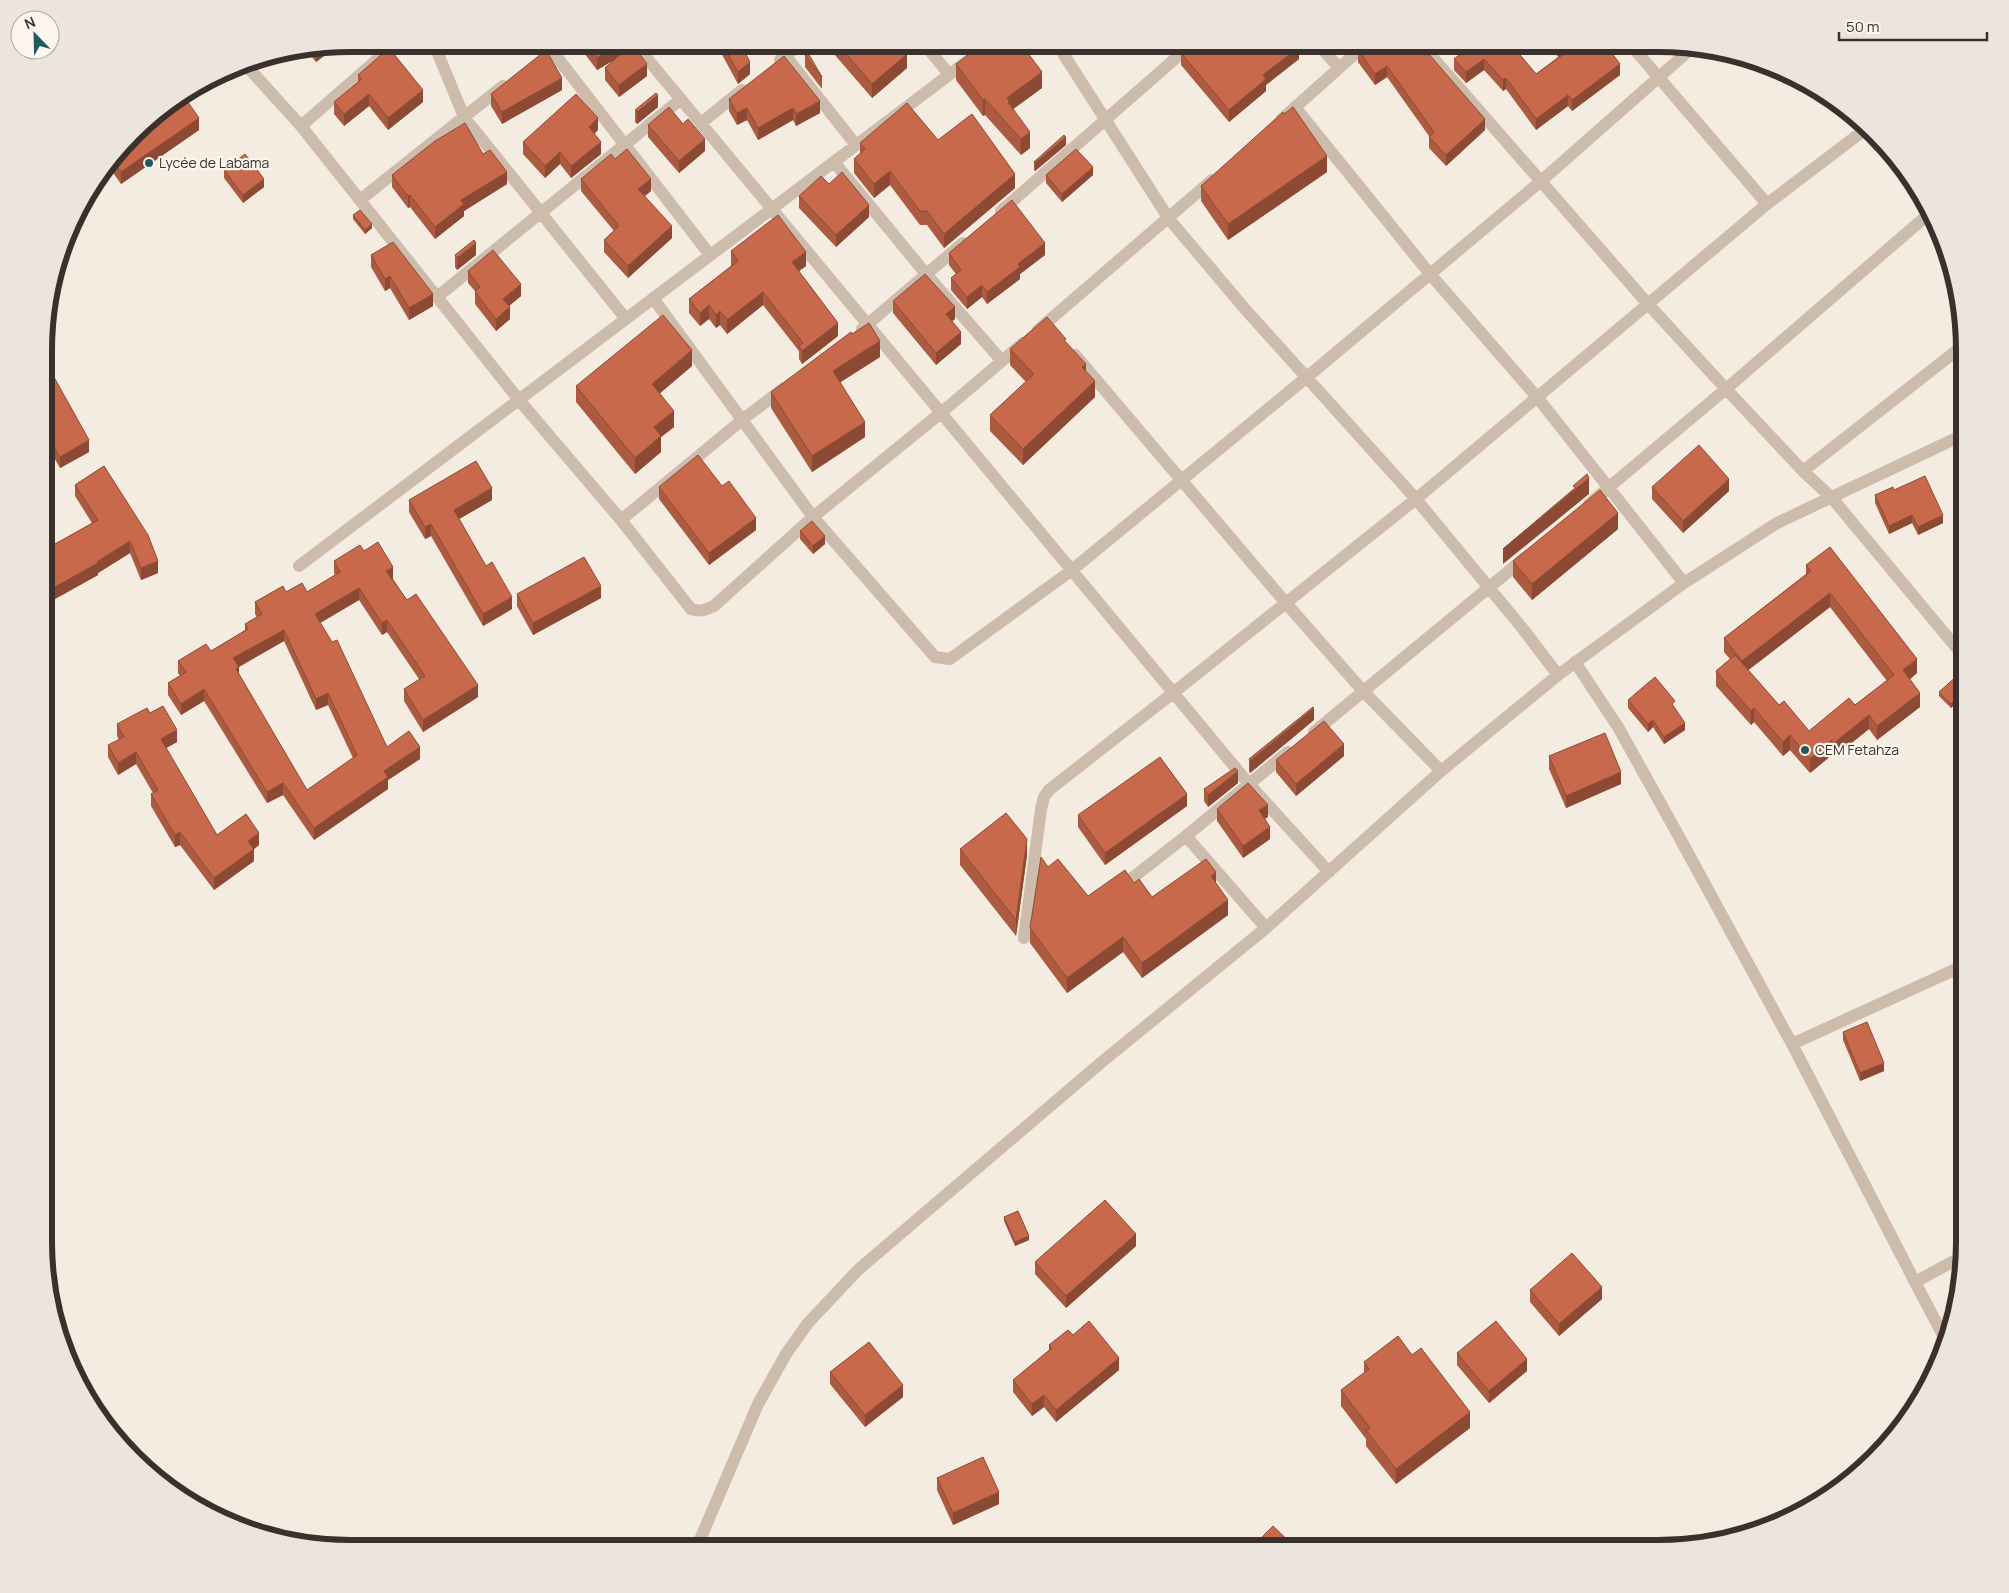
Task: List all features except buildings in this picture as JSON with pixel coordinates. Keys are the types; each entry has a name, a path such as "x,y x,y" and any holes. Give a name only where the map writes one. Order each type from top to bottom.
{"street":[{"path":"301,126 387,52"},
{"path":"437,52 464,117 626,319"},
{"path":"551,52 710,255"},
{"path":"642,52 773,208 867,325 942,412 1249,784 1329,872"},
{"path":"783,52 856,145"},
{"path":"770,68 791,52"},
{"path":"931,52 949,74"},
{"path":"299,566 979,52"},
{"path":"1061,52 1169,219 1245,309 1416,499 1489,587 1558,675"},
{"path":"994,217 1183,52"},
{"path":"1325,52 1339,68"},
{"path":"1273,127 1357,52"},
{"path":"1428,52 1648,304 1803,471 1832,498 1956,644"},
{"path":"1637,52 1767,204"},
{"path":"653,298 813,517 935,657 950,659 1072,570 1307,377 1540,182 1685,54"},
{"path":"250,70 301,126 519,400 621,520 691,608 697,611 714,606 813,517 1002,361 1051,326 1221,173"},
{"path":"360,200 511,80"},
{"path":"701,122 755,80"},
{"path":"437,297 681,99"},
{"path":"1295,107 1430,274 1538,397 1684,583"},
{"path":"1024,938 1044,797 1049,790 1174,693 1285,602 1416,499 1767,204 1861,132"},
{"path":"834,162 926,274 1002,361"},
{"path":"1580,512 1925,217"},
{"path":"851,337 971,236"},
{"path":"1067,345 1183,479 1285,602 1363,690 1440,771"},
{"path":"1803,471 1956,351"},
{"path":"621,520 742,420 796,379"},
{"path":"700,1540 758,1404 786,1354 808,1323 859,1269 1103,1061 1266,928 1440,771 1575,662 1684,583 1777,524 1956,438"},
{"path":"1131,879 1299,744 1534,550"},
{"path":"1575,662 1618,727 1792,1044 1942,1335"},
{"path":"1186,836 1266,928"},
{"path":"1792,1044 1956,969"},
{"path":"1915,1282 1956,1260"}],"place":[{"name":"Lycée de Labama","path":"149,163"},
{"name":"CEM Fetahza","path":"1805,750"}]}
